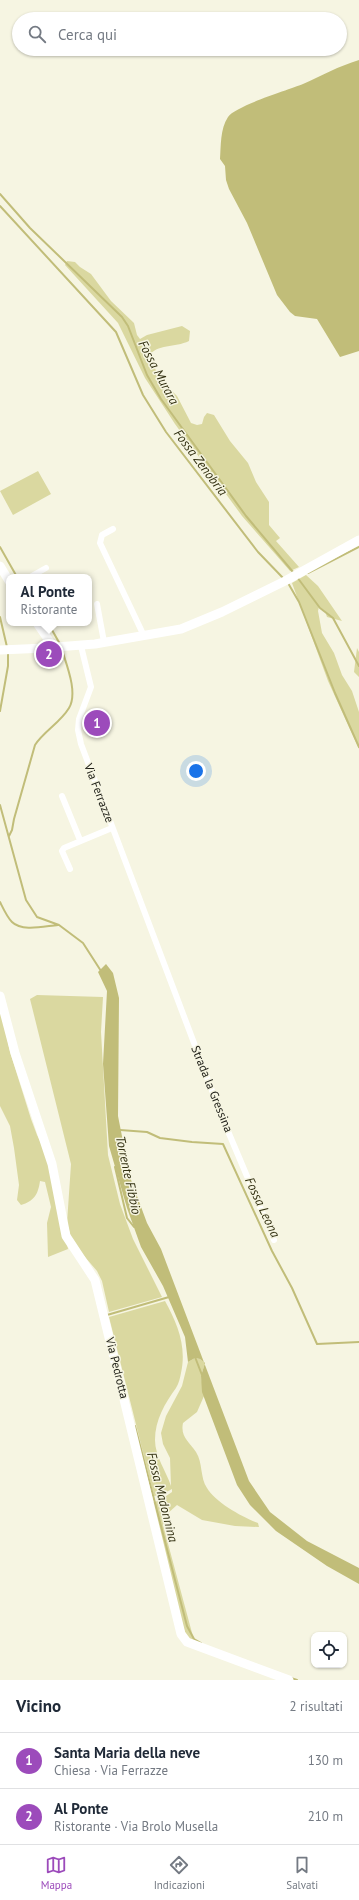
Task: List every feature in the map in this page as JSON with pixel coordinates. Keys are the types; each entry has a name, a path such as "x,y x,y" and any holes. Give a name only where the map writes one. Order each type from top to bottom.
{"street":[{"path":"113,529 102,535 100,543 144,636"},
{"path":"0,650 46,648 54,646 81,646 181,629 201,621 292,577 359,540"},
{"path":"0,566 6,576"},
{"path":"35,574 46,568"},
{"path":"96,604 104,642"},
{"path":"39,626 54,646"},
{"name":"Via Ferrazze","path":"81,646 91,687 79,719 78,730 90,770 154,937"},
{"path":"62,796 80,840"},
{"path":"70,869 62,851 64,848 80,840 112,828"},
{"name":"Strada la Gressina","path":"154,937 222,1118 274,1240"},
{"name":"Via Pedrotta","path":"0,996 15,1054 52,1164 66,1236 95,1280 181,1634 187,1642 289,1680"}],"shaded area":[{"path":"67,261 75,262 91,274 111,301 134,323 137,335 140,339 147,335 182,326 190,331 189,341 161,348 156,350 148,357 160,379 177,396 191,423 197,425 202,424 207,413 214,415 230,441 248,463 256,482 269,502 269,525 280,538 276,541 299,567 290,571 242,516 175,424 145,378 118,323 65,265"},
{"path":"38,471 51,494 13,515 0,491"},
{"path":"306,575 318,586 342,621 327,617 325,611 319,607 318,611 322,633 334,653 342,675 352,691 359,712 359,749 328,681 292,583"},
{"path":"357,648 359,652 359,677 354,672"},
{"path":"37,995 103,997 101,1032 108,1155 120,1204 133,1239 162,1297 109,1312 102,1281 97,1271 79,1250 71,1237 67,1223 71,1164 30,999"},
{"path":"0,1014 2,1014 10,1052 31,1119 49,1159 55,1178 68,1249 48,1257 47,1223 51,1207 45,1182 40,1181 37,1194 29,1202 21,1205 17,1200 19,1185 14,1148 10,1126 0,1106"},
{"path":"165,1301 180,1335 183,1363 178,1384 165,1406 155,1433 155,1446 161,1463 171,1486 170,1458 163,1444 161,1433 166,1416 182,1386 188,1362 195,1358 200,1359 205,1363 201,1376 204,1396 197,1412 183,1423 182,1428 184,1436 194,1448 198,1456 203,1480 211,1493 222,1504 244,1517 258,1523 259,1527 235,1526 202,1520 177,1505 167,1514 163,1525 195,1644 187,1638 183,1626 152,1502 159,1501 172,1492 172,1489 163,1494 154,1496 109,1317"}],"water":[{"path":"359,60 359,351 340,357 317,319 295,316 277,295 247,223 229,189 226,180 225,166 220,159 221,143 225,122 228,117 241,108"},
{"path":"106,964 113,973 119,998 118,1116 130,1177 147,1223 161,1249 204,1362 195,1358 188,1362 185,1337 163,1286 141,1247 127,1208 109,1146 103,1064 107,991 98,972"},
{"path":"205,1364 249,1481 270,1512 307,1541 359,1568 359,1584 327,1566 276,1531 250,1505 237,1485 202,1392 201,1376"}],"waterway":[{"name":"Fossa Murara","path":"0,194 30,228 122,317 128,326 147,375 161,399 246,516 293,572"},
{"name":"Fossa Zenobria","path":"0,206 116,332 143,395 166,432 258,552 284,579"},
{"path":"0,547 15,574"},
{"path":"308,573 359,547"},
{"name":"Fossa Murara","path":"297,577 320,608 333,618 359,666"},
{"name":"Fossa Zenobria","path":"288,583 299,602 335,693 359,747"},
{"name":"Torrente Fibbio","path":"0,617 7,647"},
{"path":"50,626 60,644"},
{"path":"9,836 12,830 35,745 43,735 57,723 69,708 71,702 71,679 62,650"},
{"name":"Torrente Fibbio","path":"0,711 8,666 8,653"},
{"name":"Torrente Fibbio","path":"0,805 26,900 37,917 59,925 83,943 101,971"},
{"path":"0,902 8,918 16,925 28,928 58,925"},
{"name":"Fossa Leona","path":"120,1130 147,1132 160,1138 223,1144 317,1344 359,1342"},
{"name":"Torrente Fibbio","path":"115,1167 127,1218 134,1227"},
{"name":"Fossa Madonnina","path":"107,1315 169,1297"},
{"name":"Torrente Fibbio","path":"195,1357 202,1375"},
{"name":"Fossa Madonnina","path":"135,1426 187,1626 194,1639 201,1643"},
{"name":"Fossa Madonnina","path":"291,1678 297,1680"}],"place":[{"name":"Al Ponte","path":"49,654"},
{"name":"Santa Maria della neve","path":"97,723"}]}
